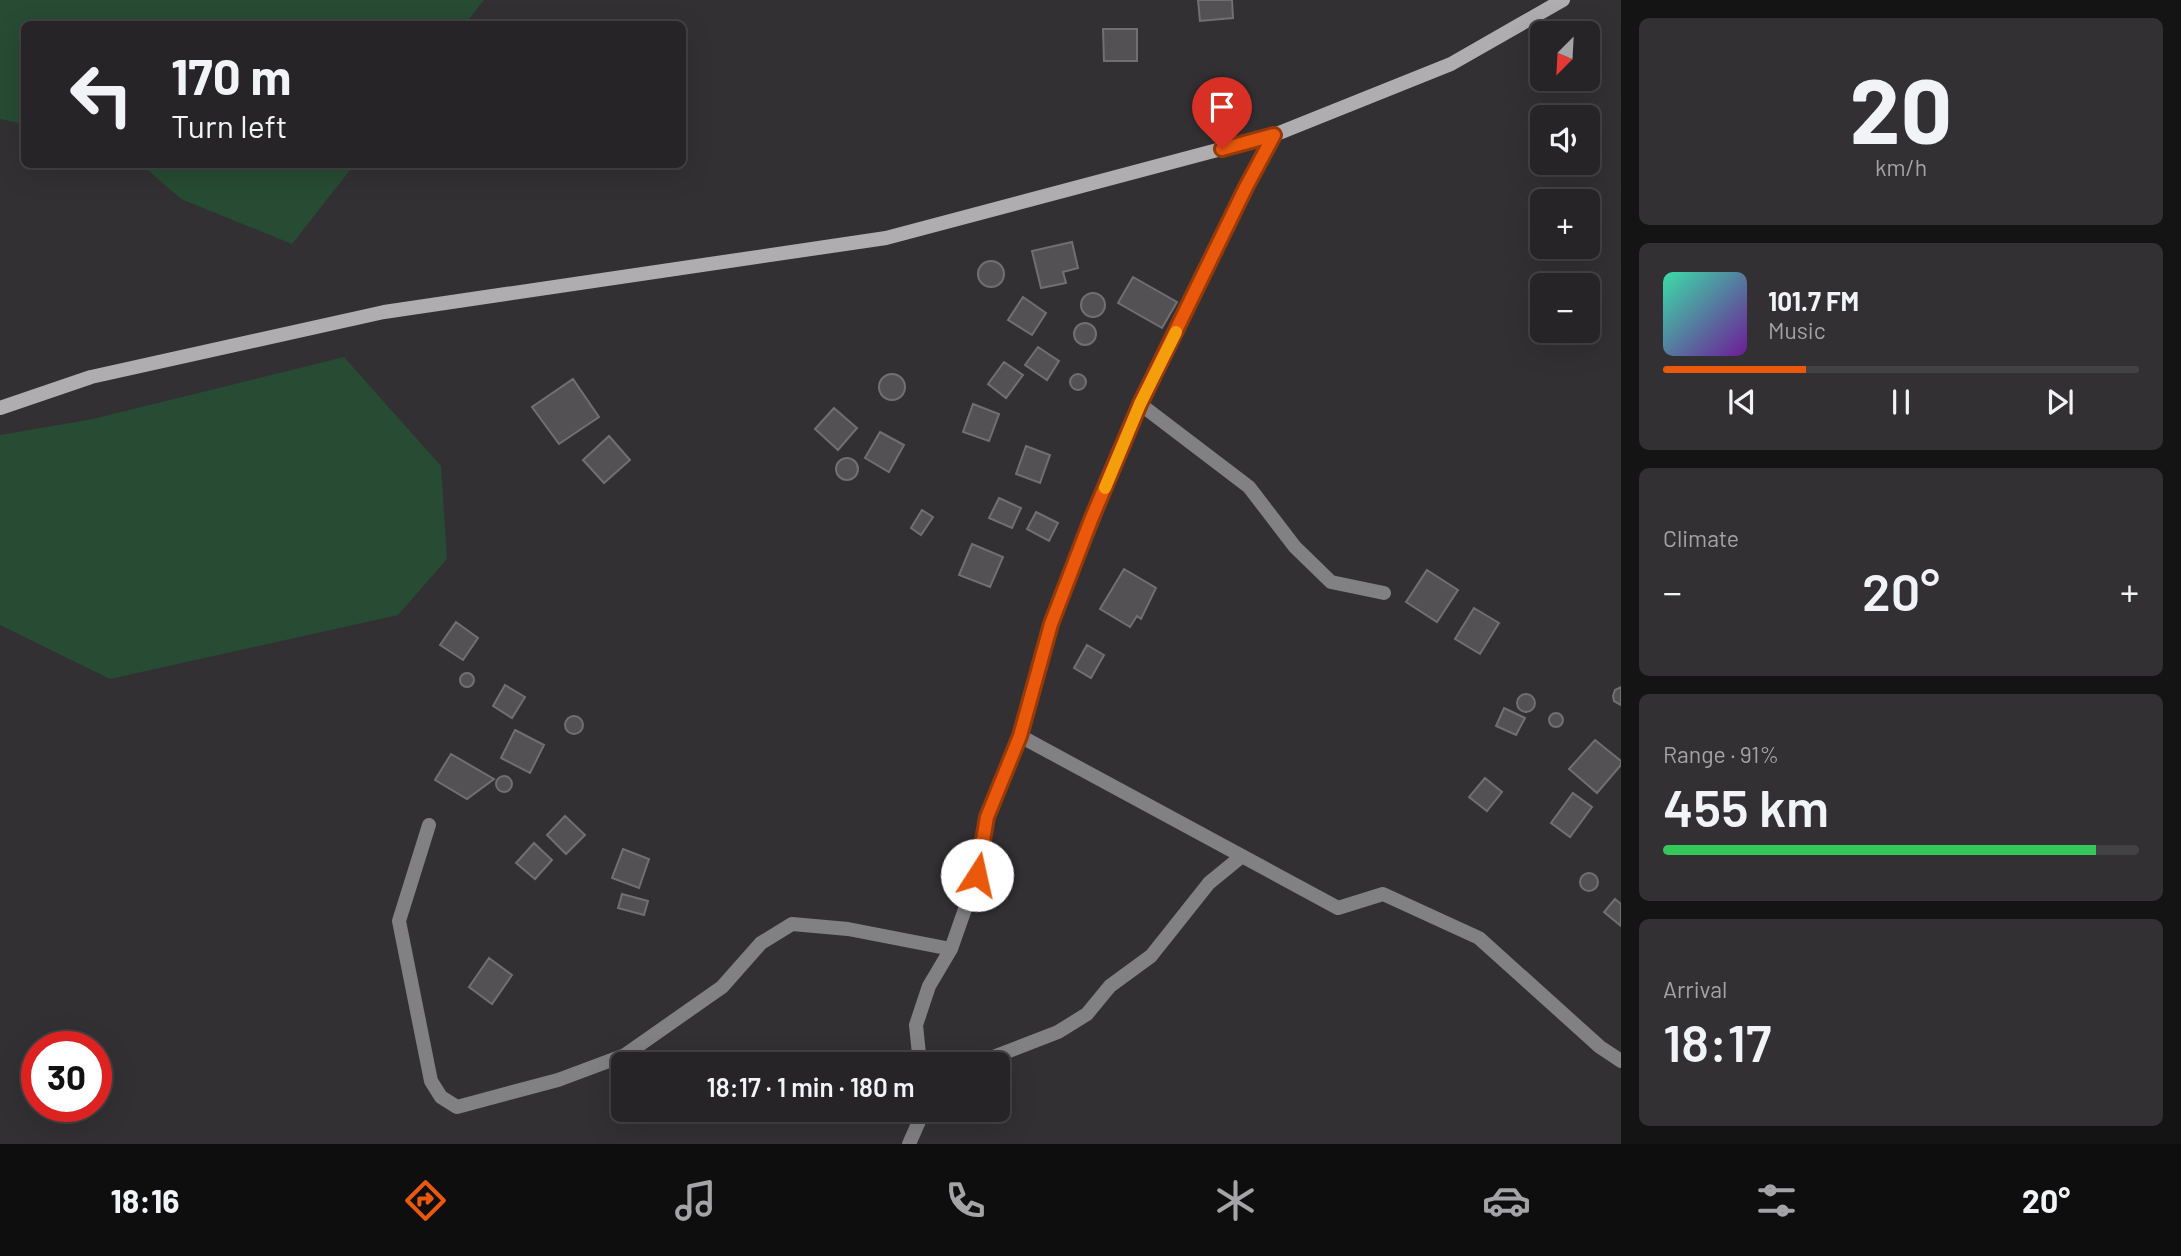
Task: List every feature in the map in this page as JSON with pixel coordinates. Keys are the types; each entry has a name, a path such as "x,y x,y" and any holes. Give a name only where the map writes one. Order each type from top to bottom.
{"street":[{"path":"0,408 91,377 384,312 886,238 1274,135 1451,64 1563,0"},
{"path":"919,1052 916,1025 929,986 951,949 977,875 987,817 1020,736 1051,624 1140,404 1274,135"},
{"path":"1140,404 1250,487 1296,547 1331,582 1384,593"},
{"path":"1020,736 1338,908 1383,894 1479,938 1600,1047 1621,1061"},
{"path":"429,825 399,921 431,1081 441,1097 457,1107 558,1080 625,1055 722,987 761,943 792,924 848,929 951,949"},
{"path":"1006,1052 1058,1032 1087,1014 1110,986 1151,956 1209,883 1242,856"},
{"path":"909,1144 919,1122"}],"green space":[{"path":"0,0 484,0 467,21 21,21 21,123 0,119"},
{"path":"145,168 352,168 292,244 181,199"},
{"path":"344,357 441,466 447,559 398,615 110,679 0,625 0,435 93,419"}],"building":[{"path":"1198,0 1232,0 1233,18 1200,21"},
{"path":"1103,29 1137,29 1137,61 1104,61"},
{"path":"1072,242 1078,268 1063,272 1066,283 1041,288 1032,251"},
{"path":"991,261 1000,265 1004,274 1000,283 991,287 982,283 978,274 982,265"},
{"path":"1133,277 1177,302 1162,328 1118,303"},
{"path":"1093,293 1102,296 1105,305 1102,314 1093,317 1084,314 1081,305 1084,296"},
{"path":"1023,297 1046,313 1032,335 1008,320"},
{"path":"1085,323 1093,326 1096,334 1093,342 1085,345 1077,342 1074,334 1077,326"},
{"path":"1038,347 1059,361 1047,380 1025,365"},
{"path":"1004,362 1023,375 1006,398 988,384"},
{"path":"892,374 901,378 905,387 901,396 892,400 883,396 879,387 883,378"},
{"path":"1075,374 1081,374 1086,382 1084,388 1075,390 1070,385 1070,379"},
{"path":"573,379 599,417 559,444 532,407"},
{"path":"973,404 999,414 989,441 963,432"},
{"path":"834,408 857,428 838,450 815,429"},
{"path":"880,432 904,445 889,472 865,458"},
{"path":"609,436 630,460 604,483 583,460"},
{"path":"1026,446 1050,455 1040,483 1016,474"},
{"path":"847,458 855,461 858,469 855,477 847,480 839,477 836,469 839,461"},
{"path":"999,498 1021,508 1012,528 989,518"},
{"path":"922,510 933,517 921,535 911,528"},
{"path":"1036,512 1058,523 1049,541 1027,529"},
{"path":"972,544 1003,557 990,587 959,575"},
{"path":"1124,569 1156,588 1141,619 1137,616 1130,627 1100,609"},
{"path":"1427,570 1458,590 1437,622 1406,602"},
{"path":"1474,608 1499,623 1480,654 1455,639"},
{"path":"456,622 478,638 463,660 440,645"},
{"path":"1087,645 1104,655 1091,678 1074,668"},
{"path":"467,673 472,675 472,685 467,687 462,685 460,680 462,675"},
{"path":"505,685 525,697 512,718 493,706"},
{"path":"1621,687 1621,705 1614,701 1613,696 1615,690"},
{"path":"1526,694 1532,697 1535,703 1532,709 1526,712 1520,709 1517,703 1520,697"},
{"path":"1504,708 1525,718 1516,735 1496,726"},
{"path":"1553,713 1559,713 1563,720 1559,727 1553,727 1549,723 1549,717"},
{"path":"574,716 580,719 583,725 580,731 574,734 568,731 565,725 568,719"},
{"path":"515,730 544,745 530,773 501,758"},
{"path":"1595,740 1621,761 1621,765 1597,793 1569,769"},
{"path":"451,754 494,779 467,799 435,780"},
{"path":"504,776 512,784 504,792 496,784"},
{"path":"1485,778 1502,792 1487,811 1469,797"},
{"path":"1573,793 1592,807 1570,837 1551,823"},
{"path":"565,816 585,835 566,854 547,835"},
{"path":"534,843 552,860 535,879 516,863"},
{"path":"623,849 649,859 639,888 612,878"},
{"path":"1589,873 1595,876 1598,882 1595,888 1589,891 1583,888 1580,882 1583,876"},
{"path":"622,894 648,901 644,915 618,908"},
{"path":"1615,899 1621,904 1621,926 1604,912"},
{"path":"489,958 512,975 492,1004 469,987"}],"slow traffic":[{"path":"1105,488 1140,404 1176,332"}],"route":[{"path":"977,875 987,817 1020,736 1051,624 1091,520 1140,404 1274,135 1222,149"}]}
